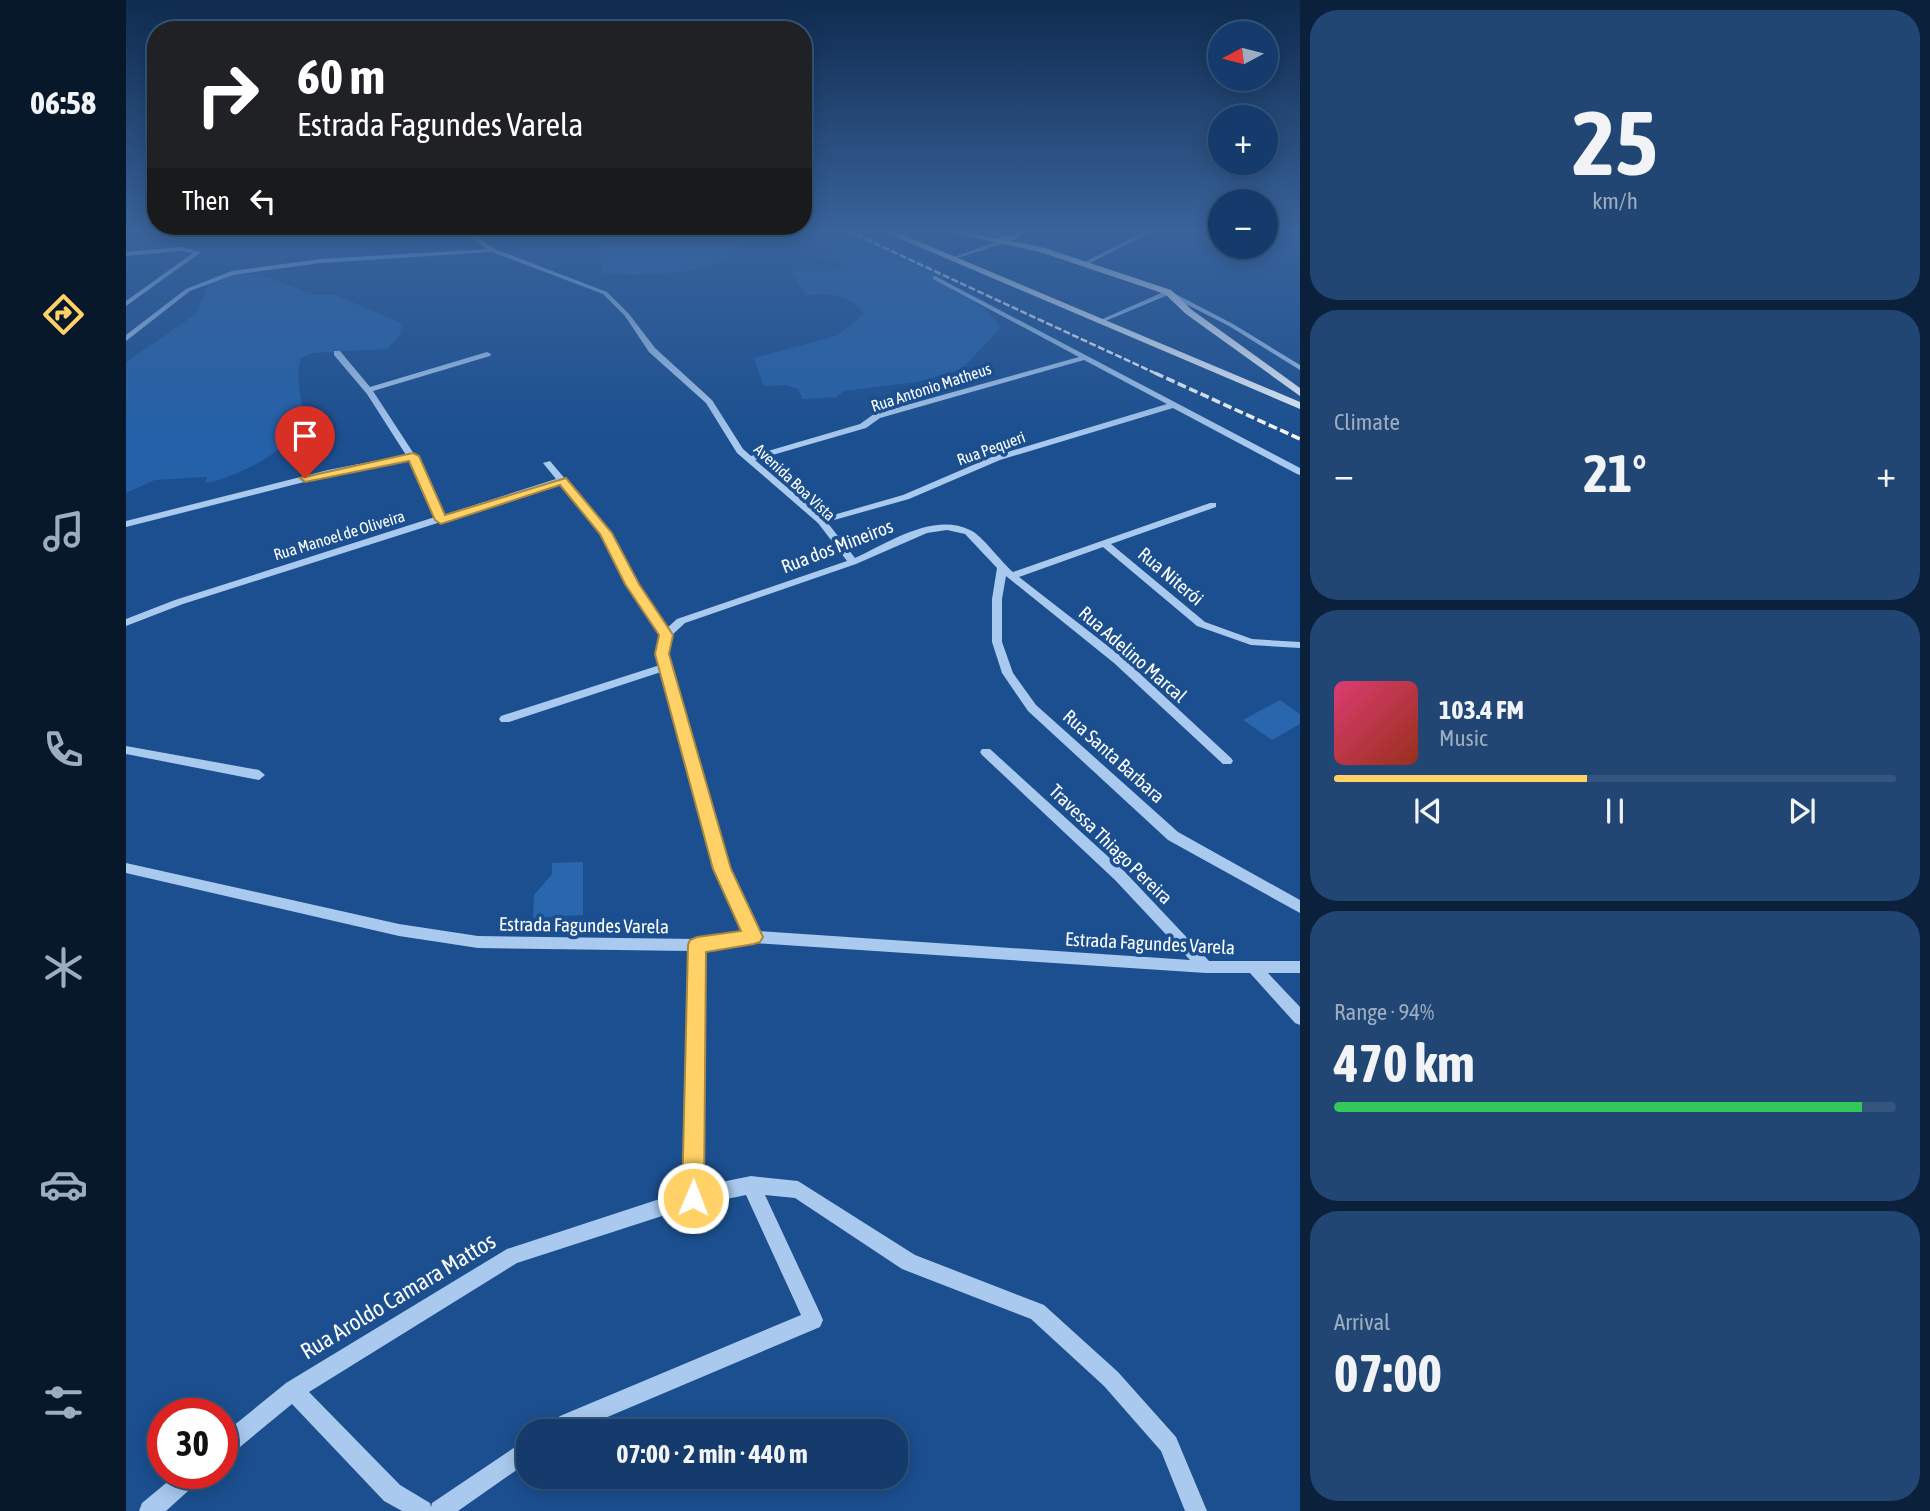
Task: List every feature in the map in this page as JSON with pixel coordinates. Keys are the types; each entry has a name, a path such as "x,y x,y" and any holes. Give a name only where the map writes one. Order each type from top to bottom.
{"main road":[{"path":"1054,302 1300,405"},
{"path":"1178,302 1300,393"}],"street":[{"name":"Avenida Boa Vista","path":"126,339 176,302"},
{"name":"Avenida Boa Vista","path":"613,302 652,350 709,402 749,459 821,521 853,562"},
{"path":"979,302 1300,472"},
{"path":"1101,321 1146,302"},
{"path":"1186,302 1231,325 1299,367"},
{"path":"337,353 370,389 413,456 441,520"},
{"path":"370,389 487,354"},
{"name":"Rua Antonio Matheus","path":"749,459 863,426 877,416 1084,358"},
{"name":"Rua Pequeri","path":"821,521 906,497 997,458 1173,405"},
{"path":"126,524 328,473 413,456"},
{"path":"547,463 606,533 632,584 666,635 662,654 722,869 754,937"},
{"name":"Rua Manoel de Oliveira","path":"126,623 179,602 562,480"},
{"name":"Rua Niterói","path":"1007,572 1104,543 1213,505"},
{"name":"Rua dos Mineiros","path":"666,635 681,621 853,562 925,530 947,527 968,532 1007,572"},
{"name":"Rua Niterói","path":"1104,543 1202,624 1251,642 1300,645"},
{"name":"Rua Adelino Marcal","path":"1007,572 1118,660 1227,761"},
{"name":"Rua Santa Barbara","path":"1007,572 997,599 997,642 1008,673 1032,708 1173,836 1300,907"},
{"path":"505,719 666,667"},
{"path":"126,750 258,775"},
{"name":"Travessa Thiago Pereira","path":"986,752 1121,876 1206,967"},
{"name":"Estrada Fagundes Varela","path":"126,868 399,930 478,942 697,945 754,937 1206,967 1300,968"},
{"path":"693,1198 697,945"},
{"path":"1254,968 1300,1018"},
{"path":"577,1419 813,1320 751,1185"},
{"name":"Rua Aroldo Camara Mattos","path":"238,1436 293,1390 513,1255 693,1198 751,1185 798,1190 909,1262 1037,1312 1111,1379 1169,1444 1196,1511"},
{"path":"293,1390 392,1493 422,1511"},
{"path":"440,1511 516,1458"},
{"path":"150,1511 175,1489"}],"shaded area":[{"path":"201,302 351,302 402,323 400,335 387,349 313,353 301,358 298,373 302,418 298,429 290,440 262,461 216,481 205,483 207,477 155,480 126,493 126,362 196,314"},
{"path":"852,302 973,302 985,308 1001,327 962,369 916,382 844,391 836,397 803,399 798,389 786,385 764,386 754,358 836,336 864,314"}],"building":[{"path":"1280,700 1300,714 1300,724 1272,740 1243,720"},
{"path":"583,862 583,915 533,918 534,895 552,874 552,863"}],"railway":[{"path":"1000,302 1159,375"},
{"path":"1155,373 1300,439"}],"route":[{"path":"305,478 413,456 441,520 562,480 606,533 632,584 666,635 662,654 722,869 754,937 697,945 693,1198"}]}
